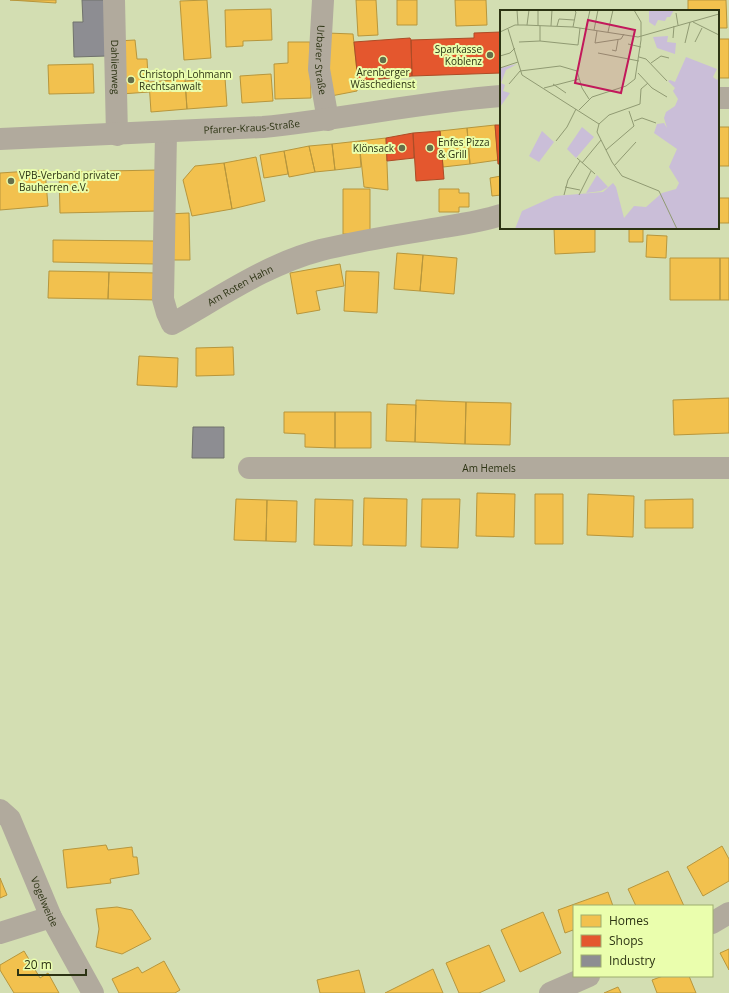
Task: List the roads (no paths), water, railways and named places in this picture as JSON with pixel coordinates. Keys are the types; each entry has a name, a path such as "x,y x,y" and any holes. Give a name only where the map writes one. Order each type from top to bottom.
{"street":[{"name":"Dahlienweg","path":"114,0 117,135"},
{"name":"Urbarer Straße","path":"323,0 320,69 328,120"},
{"name":"Pfarrer-Kraus-Straße","path":"0,139 166,133 263,127 328,120 415,106 500,96"},
{"name":"Am Roten Hahn","path":"166,133 163,299 172,324 266,271 290,260 320,250 474,222 500,215"},
{"name":"Am Hemels","path":"249,468 729,468"},
{"name":"Vogelweide","path":"0,810 10,819 51,917 93,993"},
{"path":"713,922 729,914"},
{"path":"0,933 51,917"},
{"path":"550,993 587,977"}],"place":[{"name":"Sparkasse Koblenz","path":"490,55"},
{"name":"Arenberger Wäschedienst","path":"383,60"},
{"name":"Christoph Lohmann Rechtsanwalt","path":"131,80"},
{"name":"Klönsack","path":"402,148"},
{"name":"Enfes Pizza & Grill","path":"430,148"},
{"name":"VPB-Verband privater Bauherren e.V.","path":"11,181"}]}
